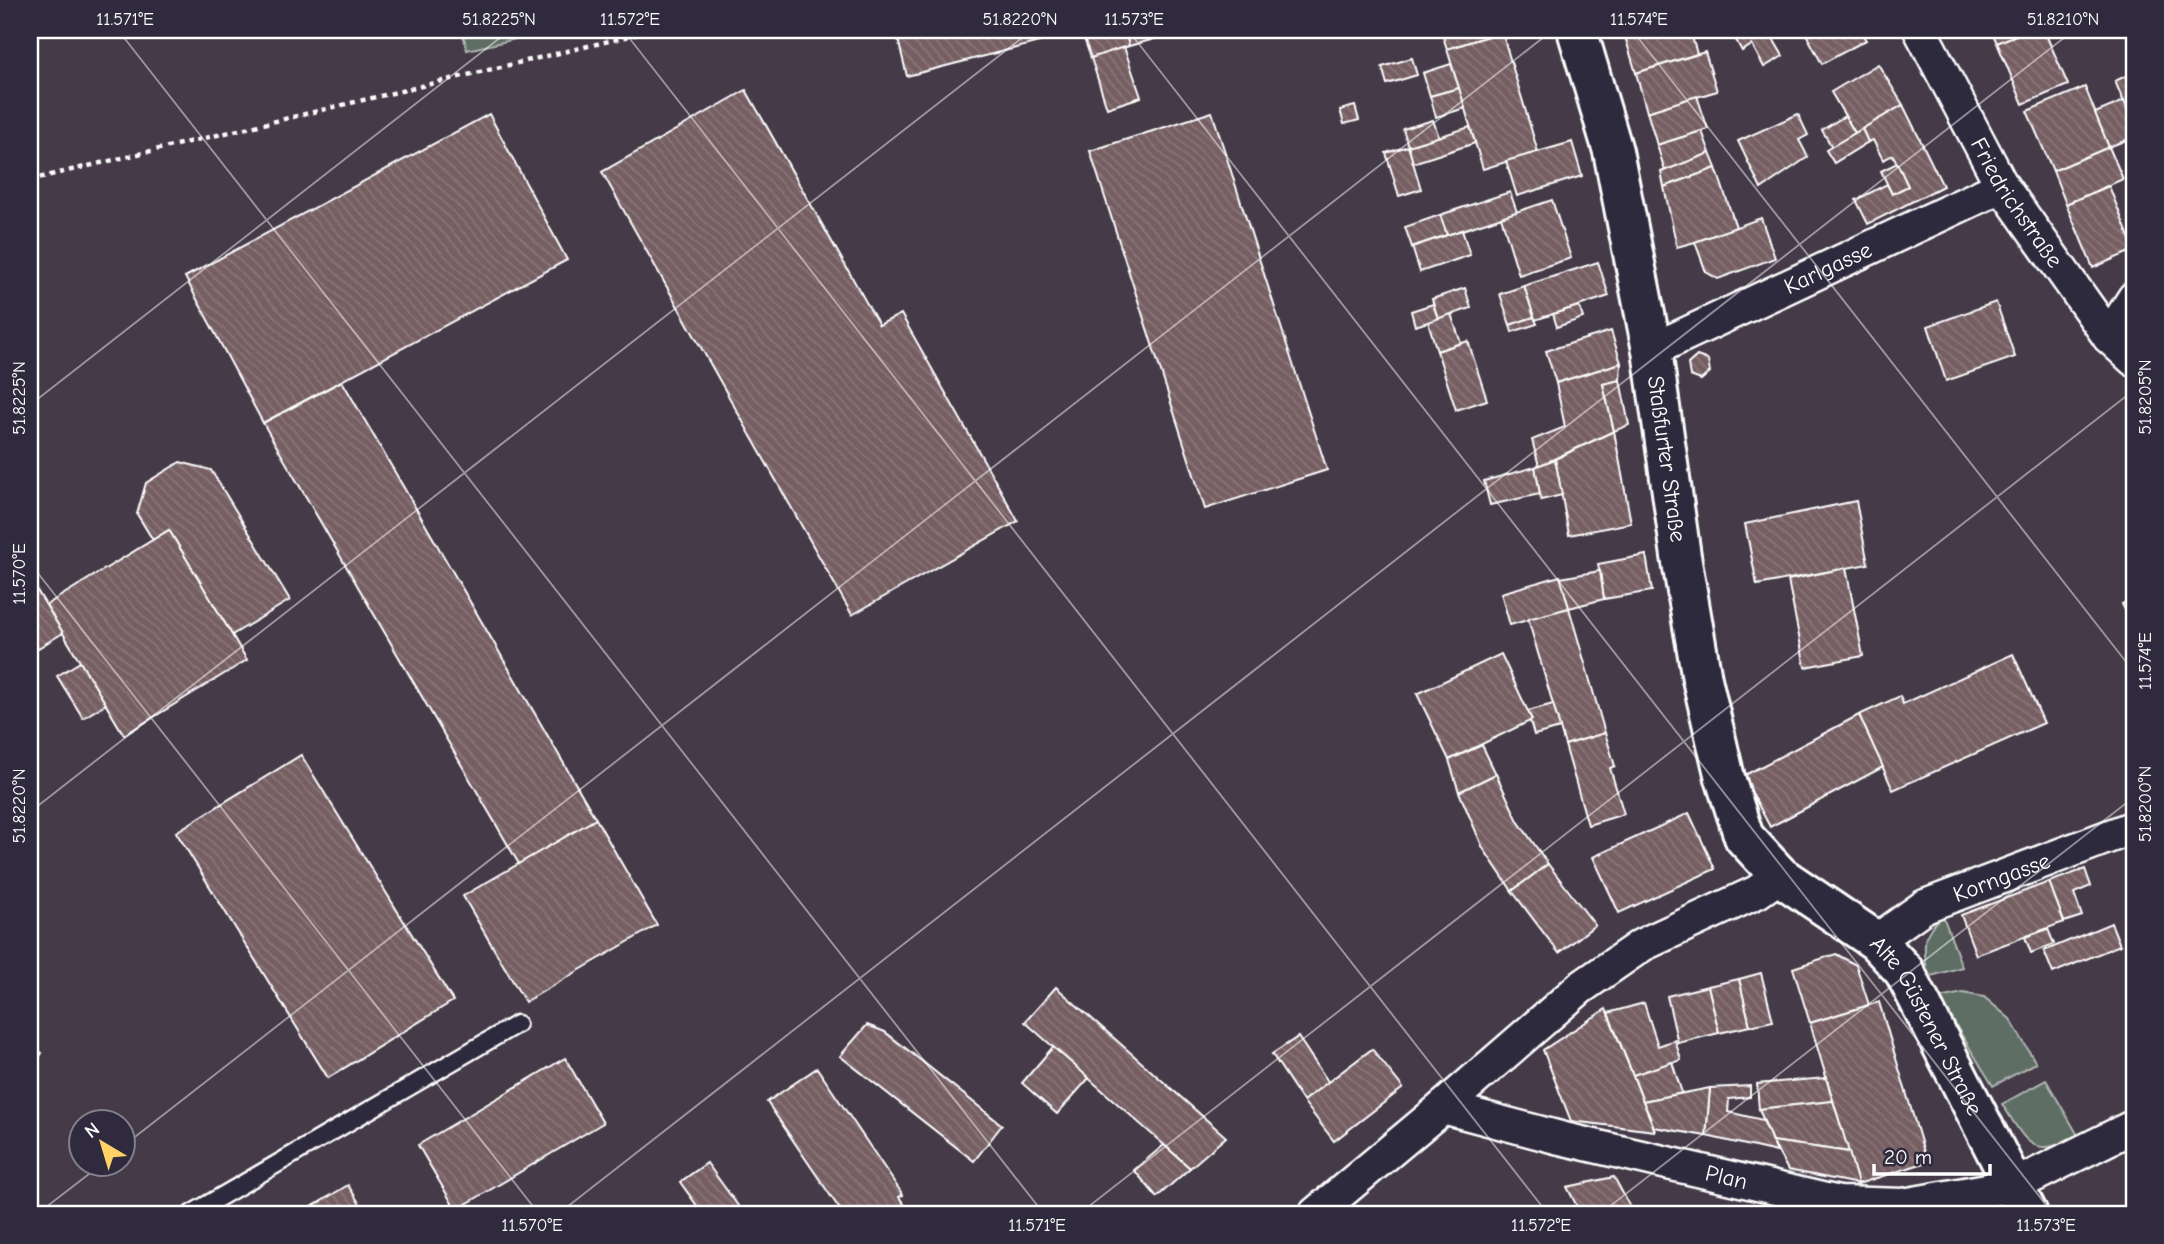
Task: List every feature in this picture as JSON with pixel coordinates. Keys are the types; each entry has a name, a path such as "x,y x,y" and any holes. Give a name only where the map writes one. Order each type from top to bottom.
{"main road":[{"name":"Staßfurter Straße","path":"1577,30 1613,151 1652,350 1699,665 1725,778 1744,836 1780,876"},
{"name":"Alte Güstener Straße","path":"1780,876 1876,941 1904,971 2022,1200"}],"street":[{"name":"Friedrichstraße","path":"1920,30 2003,186 2109,337 2134,360"},
{"name":"Karlgasse","path":"1652,350 2003,186"},
{"path":"2109,337 2134,298"},
{"name":"Korngasse","path":"1876,941 1925,906 2134,827"},
{"path":"1315,1214 1580,988 1642,945 1757,892 1780,876"},
{"name":"Plan","path":"1443,1107 1560,1138 1839,1203 1903,1205 2022,1200 2134,1126"}],"lane":[{"path":"191,1214 517,1024"}],"path":[{"path":"30,180 655,30"}],"green space":[{"path":"462,30 556,30 467,50"},
{"path":"1943,916 1962,967 1928,977 1925,943 1930,929"},
{"path":"1963,993 1984,997 2010,1019 2036,1063 1993,1086 1939,998"},
{"path":"2046,1080 2079,1137 2063,1144 2040,1147 2025,1138 2002,1104"}],"building":[{"path":"1081,30 1125,30 1129,46 1091,58"},
{"path":"1125,30 1155,30 1158,38 1129,46"},
{"path":"1441,30 1502,30 1502,32 1447,49"},
{"path":"1623,30 1690,30 1697,54 1636,73"},
{"path":"1738,30 1768,30 1783,56 1764,67 1752,45 1742,51 1732,33"},
{"path":"1804,30 1860,30 1866,40 1822,64"},
{"path":"1991,30 2028,30 1997,43"},
{"path":"2028,30 2044,30 2068,85 2023,104 1997,43"},
{"path":"896,31 1082,31 907,76"},
{"path":"1502,32 1538,152 1483,169 1447,49"},
{"path":"1124,47 1141,97 1107,108 1091,58"},
{"path":"1705,52 1717,91 1647,112 1636,73"},
{"path":"1412,58 1417,75 1387,84 1382,67"},
{"path":"1451,64 1459,88 1430,96 1423,73"},
{"path":"1878,64 1903,105 1855,133 1831,92"},
{"path":"2134,72 2134,127 2115,81"},
{"path":"2085,87 2109,147 2053,171 2027,111"},
{"path":"1459,88 1465,108 1436,117 1430,96"},
{"path":"746,90 879,325 901,314 1018,521 852,615 602,172"},
{"path":"1697,96 1708,129 1657,145 1647,112"},
{"path":"2124,101 2134,127 2134,137 2109,147 2095,113"},
{"path":"1903,105 1943,186 1868,224 1856,200 1887,184 1892,194 1908,186 1893,155 1883,160 1873,140 1868,142 1862,129"},
{"path":"1355,106 1359,120 1344,124 1340,110"},
{"path":"1212,112 1327,470 1205,509 1090,151"},
{"path":"489,114 567,260 263,423 185,277"},
{"path":"1798,114 1808,135 1799,140 1808,157 1761,189 1738,141"},
{"path":"1845,116 1855,133 1832,147 1822,130"},
{"path":"1433,120 1439,137 1408,146 1403,129"},
{"path":"1470,127 1475,143 1413,163 1408,146"},
{"path":"1862,129 1868,142 1834,163 1826,150"},
{"path":"1702,131 1710,153 1665,171 1657,145"},
{"path":"1572,142 1582,176 1517,196 1506,161"},
{"path":"1408,146 1421,189 1399,196 1386,153"},
{"path":"2109,147 2123,179 2066,204 2053,171"},
{"path":"1710,153 1716,168 1664,187 1661,172"},
{"path":"1897,163 1908,186 1892,194 1881,171"},
{"path":"1716,168 1736,227 1677,247 1664,187"},
{"path":"2109,186 2134,250 2093,268 2066,204"},
{"path":"1510,192 1517,212 1447,235 1440,215"},
{"path":"1552,200 1571,258 1519,275 1501,217"},
{"path":"1440,215 1447,235 1412,247 1405,227"},
{"path":"1761,218 1775,258 1718,279 1706,272 1695,242"},
{"path":"1462,230 1470,255 1420,272 1412,247"},
{"path":"1598,262 1609,296 1535,320 1524,286"},
{"path":"1524,286 1534,317 1510,325 1500,294"},
{"path":"1465,288 1471,308 1438,319 1432,299"},
{"path":"1996,302 2015,357 1946,381 1928,326"},
{"path":"1433,304 1438,319 1415,326 1411,311"},
{"path":"1579,306 1583,318 1557,327 1553,314"},
{"path":"1451,314 1461,343 1437,351 1428,322"},
{"path":"1534,317 1537,324 1512,332 1510,325"},
{"path":"1611,331 1621,363 1556,383 1546,351"},
{"path":"1468,341 1487,400 1456,410 1437,351"},
{"path":"1697,356 1708,360 1710,372 1701,380 1690,376 1688,364"},
{"path":"1621,363 1620,380 1603,384 1614,431 1539,466 1532,440 1565,427 1556,383"},
{"path":"1620,380 1629,425 1614,431 1603,384"},
{"path":"342,381 596,819 519,864 263,423"},
{"path":"1614,431 1631,523 1569,535 1555,459"},
{"path":"1555,459 1562,495 1541,500 1535,467"},
{"path":"180,462 211,470 290,600 232,635 169,530 153,540 137,514 146,483"},
{"path":"1535,467 1540,494 1490,505 1484,481"},
{"path":"1856,501 1868,564 1757,585 1745,524"},
{"path":"169,530 247,660 124,735 46,605"},
{"path":"1646,555 1652,591 1604,599 1598,564"},
{"path":"1846,568 1863,656 1805,667 1788,580"},
{"path":"1600,571 1604,599 1569,608 1560,578"},
{"path":"1560,576 1569,608 1510,625 1501,593"},
{"path":"30,579 63,633 30,653"},
{"path":"2134,598 2134,627 2122,604"},
{"path":"1569,608 1605,733 1565,745 1528,619"},
{"path":"1501,654 1532,720 1449,760 1417,694"},
{"path":"2013,654 2044,723 1893,790 1859,715 1900,696 1903,704"},
{"path":"80,662 106,704 83,718 57,676"},
{"path":"1553,704 1560,728 1534,735 1528,711"},
{"path":"1859,715 1883,767 1770,827 1743,776"},
{"path":"1605,733 1615,766 1610,768 1624,814 1588,825 1565,745"},
{"path":"1482,745 1496,774 1459,792 1449,760"},
{"path":"301,755 453,1001 328,1078 176,832"},
{"path":"1496,774 1518,821 1548,864 1512,891 1483,848 1459,792"},
{"path":"1689,813 1715,869 1619,913 1593,857"},
{"path":"596,819 657,925 525,1002 463,896"},
{"path":"1548,864 1595,925 1559,953 1512,891"},
{"path":"2085,869 2091,886 2074,893 2082,916 2064,922 2049,882"},
{"path":"2049,882 2064,922 1976,955 1961,915"},
{"path":"2111,923 2120,945 2053,973 2044,951"},
{"path":"2048,929 2054,944 2031,953 2025,937"},
{"path":"1836,954 1856,965 1869,1005 1810,1023 1793,968"},
{"path":"1761,973 1773,1021 1750,1026 1739,979"},
{"path":"1739,979 1750,1026 1719,1033 1708,986"},
{"path":"1708,986 1719,1033 1678,1043 1667,996"},
{"path":"1056,987 1226,1137 1190,1168 1025,1022"},
{"path":"1879,1002 1927,1162 1858,1184 1810,1023"},
{"path":"1644,1003 1658,1046 1675,1040 1681,1060 1633,1075 1608,1013"},
{"path":"1606,1009 1655,1131 1571,1121 1543,1050"},
{"path":"867,1025 885,1032 1002,1125 974,1161 840,1056"},
{"path":"1298,1037 1329,1083 1303,1101 1272,1054"},
{"path":"30,1045 42,1053 30,1071"},
{"path":"1053,1047 1089,1078 1057,1114 1022,1083"},
{"path":"1372,1049 1403,1088 1334,1141 1303,1101"},
{"path":"565,1058 603,1123 456,1210 418,1145"},
{"path":"1672,1062 1682,1093 1643,1101 1633,1075"},
{"path":"817,1068 903,1195 899,1197 911,1214 843,1214 767,1102"},
{"path":"1826,1078 1833,1101 1759,1109 1757,1084"},
{"path":"1750,1086 1750,1097 1729,1099 1728,1112 1763,1120 1777,1152 1706,1136 1710,1088"},
{"path":"1710,1088 1706,1136 1654,1127 1643,1101"},
{"path":"1833,1101 1849,1152 1772,1141 1759,1109"},
{"path":"1772,1141 1849,1152 1858,1184 1788,1170"},
{"path":"1164,1145 1190,1168 1157,1197 1134,1170"},
{"path":"707,1163 744,1214 703,1214 680,1182"},
{"path":"1614,1177 1634,1214 1581,1214 1567,1187"},
{"path":"348,1185 366,1214 300,1214"}]}
